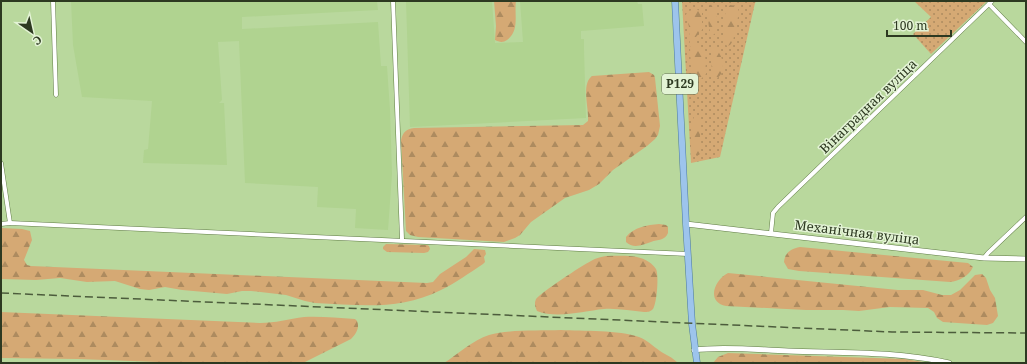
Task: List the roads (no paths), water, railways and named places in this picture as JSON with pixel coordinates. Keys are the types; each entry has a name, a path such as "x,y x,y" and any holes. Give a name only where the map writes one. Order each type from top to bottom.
{"main road":[{"name":"Р129","path":"675,1 686,224 694,350 697,363"}],"street":[{"path":"53,1 56,95"},
{"path":"393,1 402,239"},
{"path":"990,2 1026,42"},
{"name":"Вінаградная вуліца","path":"771,233 773,213 778,207 990,2"},
{"path":"1,163 10,223"},
{"path":"984,258 1026,217"},
{"path":"1,224 10,223 402,239 688,254"},
{"name":"Механічная вуліца","path":"686,224 984,258 1026,259"},
{"path":"694,350 725,349 898,355 929,358 949,363"}],"railway":[{"path":"1,293 892,332 1026,333"}]}
